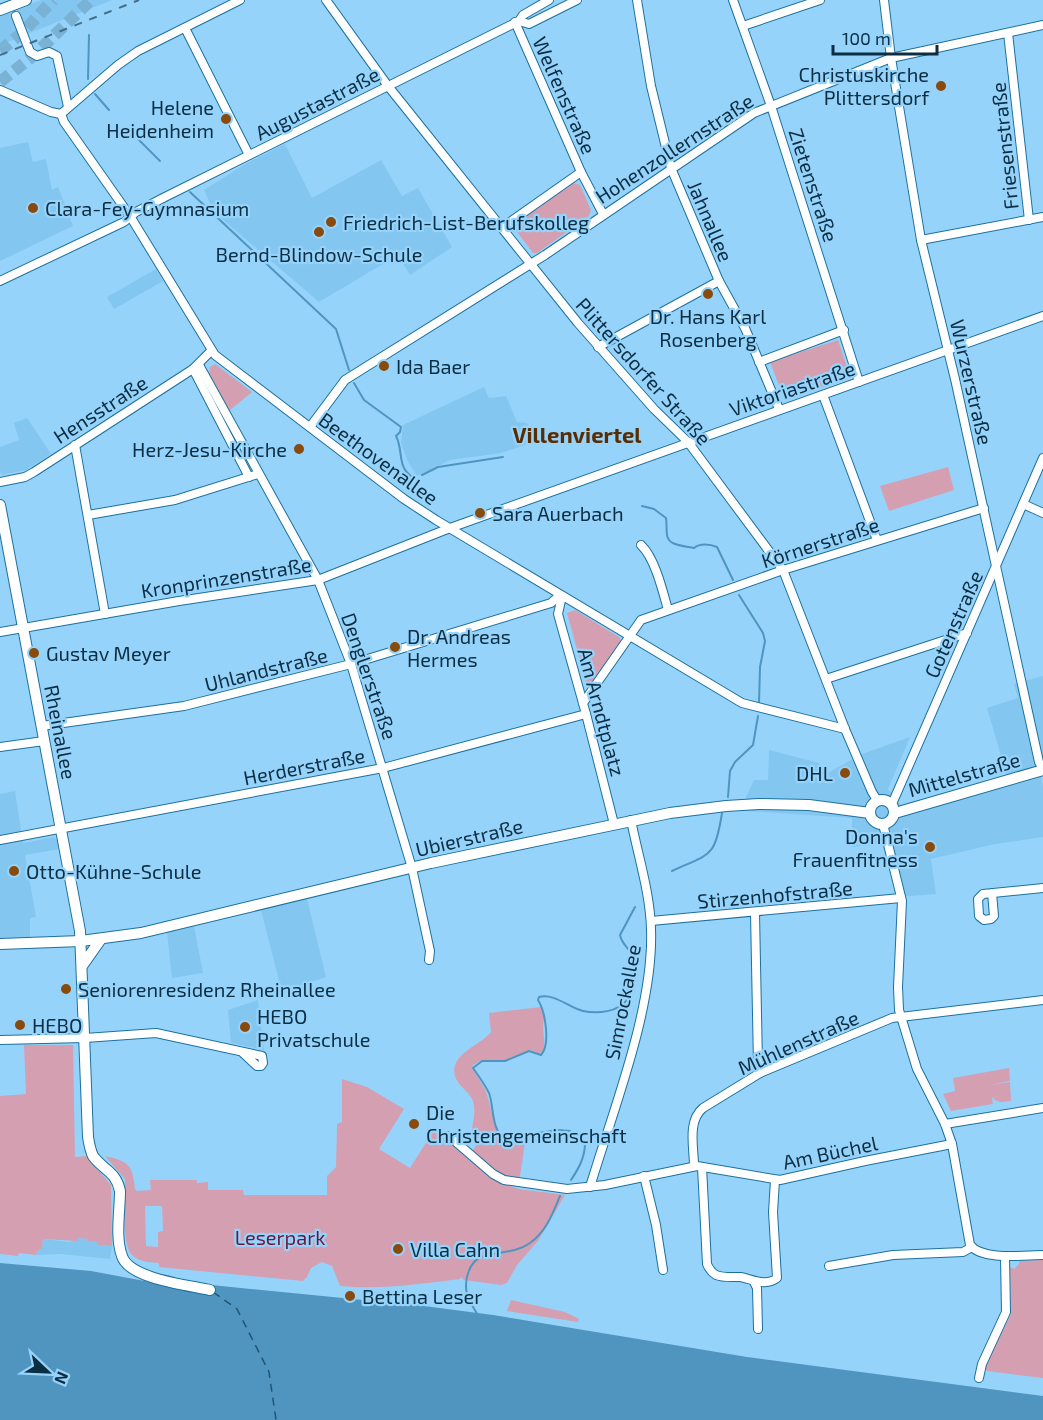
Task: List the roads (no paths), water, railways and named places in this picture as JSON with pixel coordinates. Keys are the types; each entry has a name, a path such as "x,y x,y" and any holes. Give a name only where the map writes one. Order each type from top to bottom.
{"main road":[{"path":"0,10 14,11 26,0"},
{"name":"Rheinallee","path":"0,505 81,941 90,1148 94,1157 110,1171 118,1183 120,1252 125,1263 131,1269 156,1278 210,1290"},
{"name":"Mittelstraße","path":"893,808 1043,770"},
{"path":"885,799 893,808 891,821 883,824 876,822 870,813 872,805 878,800 885,799"},
{"name":"Ubierstraße","path":"0,944 81,941 157,930 412,868 630,820 701,808 759,804 808,805 870,813"},
{"path":"82,966 101,939"}],"street":[{"path":"0,90 51,112 61,114 132,55 240,0"},
{"name":"Plittersdorfer Straße","path":"326,0 388,86 503,227 530,264 598,347 654,409 688,442 783,570 845,729 872,792 878,800"},
{"name":"Augustastraße","path":"0,281 124,222 130,216 249,155 517,21 522,15 549,0"},
{"name":"Augustastraße","path":"517,21 529,24 577,0"},
{"name":"Jahnallee","path":"637,0 651,86 671,168 719,281 745,328 779,409"},
{"name":"Zietenstraße","path":"733,0 771,106 859,382"},
{"path":"743,26 820,0"},
{"name":"Wurzerstraße","path":"884,0 891,58 921,240 949,350 1039,762 1043,770"},
{"path":"14,11 30,52 37,56 49,52 57,56 68,106"},
{"name":"Welfenstraße","path":"517,21 581,172 603,214"},
{"name":"Hohenzollernstraße","path":"310,427 345,380 530,264 746,117 891,58 1043,25"},
{"path":"185,28 249,155"},
{"name":"Friesenstraße","path":"1008,33 1029,220"},
{"name":"Beethovenallee","path":"61,114 64,122 130,216 211,351 404,499 746,706 845,729"},
{"path":"503,227 581,172"},
{"path":"921,240 1043,217"},
{"path":"598,347 719,281"},
{"name":"Viktoriastraße","path":"450,528 1043,316"},
{"path":"759,362 844,330"},
{"name":"Hensstraße","path":"0,482 25,477 196,367 211,351"},
{"path":"196,367 222,426 249,477"},
{"name":"Denglerstraße","path":"196,367 230,422 318,580 351,664 383,768 412,868 429,960"},
{"path":"823,395 877,540"},
{"path":"222,426 230,422"},
{"path":"75,445 105,614"},
{"name":"Gotenstraße","path":"893,808 1043,458"},
{"path":"88,515 174,500 258,474"},
{"path":"1023,504 1043,513"},
{"name":"Körnerstraße","path":"583,703 641,620 783,570 984,508"},
{"name":"Kronprinzenstraße","path":"0,632 318,580 450,528"},
{"path":"641,545 646,549 668,610"},
{"name":"Uhlandstraße","path":"42,726 184,706 351,664 554,606 561,595"},
{"name":"Am Arndtplatz","path":"554,606 583,703 614,824"},
{"path":"826,679 967,633"},
{"name":"Herderstraße","path":"0,840 383,768 586,714"},
{"path":"0,747 44,741"},
{"name":"Simrockallee","path":"590,1187 641,1012 650,952 651,921 630,820"},
{"path":"883,824 901,898 897,993 900,1017 917,1069 945,1124 952,1144 972,1247 981,1252 1005,1256 1043,1255"},
{"path":"992,893 1043,888"},
{"name":"Stirzenhofstraße","path":"651,921 901,898"},
{"path":"754,913 760,1073"},
{"name":"Mühlenstraße","path":"698,1167 693,1127 696,1115 703,1108 760,1073 890,1019 1043,1000"},
{"path":"0,1040 85,1038 156,1033 242,1052"},
{"path":"945,1124 1043,1108"},
{"name":"Am Büchel","path":"448,1136 493,1174 504,1180 554,1189 590,1187 698,1167 775,1180 952,1144"},
{"path":"698,1167 708,1267 719,1276 747,1278 754,1282 771,1281 777,1278 773,1203 775,1180"},
{"path":"644,1176 656,1225 663,1270"},
{"path":"829,1266 893,1255 961,1252 972,1247"},
{"path":"979,1378 982,1364 1006,1312 1005,1256"},
{"path":"754,1282 757,1288 758,1329"}],"waterway":[{"path":"88,79 89,35"},
{"path":"95,94 109,110"},
{"path":"127,128 160,161"},
{"path":"190,192 336,329 349,370"},
{"path":"354,383 364,400 401,427 396,436 403,464 408,474 414,478"},
{"path":"422,475 438,467 503,457"},
{"path":"642,506 654,509 666,518 670,541 694,548 705,544 717,547 733,580"},
{"path":"739,595 763,633 765,641 760,667 759,703"},
{"path":"728,797 730,771 735,762 753,745 758,716"},
{"path":"672,871 709,852 717,839 722,813"},
{"path":"571,1180 581,1162 585,1143 570,1131 558,1130 504,1138 497,1129 489,1093 473,1068 482,1061 505,1061 529,1051 541,1055 546,1036 545,1019 539,997 551,997 589,1012 607,1011 623,1004 632,991 635,970 633,956 620,935 635,907"},
{"path":"478,1315 466,1289 470,1268 481,1257 512,1251 536,1239 545,1228 560,1196"}],"tunnel":[{"path":"0,51 23,32 53,0"},
{"path":"0,82 33,56 91,0"}],"railway":[{"path":"0,55 139,0"}],"place":[{"name":"Christuskirche Plittersdorf","path":"941,86"},
{"name":"Helene Heidenheim","path":"226,119"},
{"name":"Clara-Fey-Gymnasium","path":"33,208"},
{"name":"Friedrich-List-Berufskolleg","path":"331,222"},
{"name":"Bernd-Blindow-Schule","path":"319,232"},
{"name":"Dr. Hans Karl Rosenberg","path":"708,294"},
{"name":"Ida Baer","path":"384,366"},
{"name":"Herz-Jesu-Kirche","path":"299,449"},
{"name":"Sara Auerbach","path":"480,513"},
{"name":"Dr. Andreas Hermes","path":"395,647"},
{"name":"Gustav Meyer","path":"34,653"},
{"name":"DHL","path":"845,773"},
{"name":"Donna's Frauenfitness","path":"930,847"},
{"name":"Otto-Kühne-Schule","path":"14,871"},
{"name":"Seniorenresidenz Rheinallee","path":"66,989"},
{"name":"HEBO","path":"20,1025"},
{"name":"HEBO Privatschule","path":"245,1027"},
{"name":"Die Christengemeinschaft","path":"414,1124"},
{"name":"Villa Cahn","path":"398,1249"},
{"name":"Bettina Leser","path":"350,1296"}],"district":[{"name":"Villenviertel","path":"577,434"}],"park label":[{"name":"Leserpark","path":"280,1237"}]}
